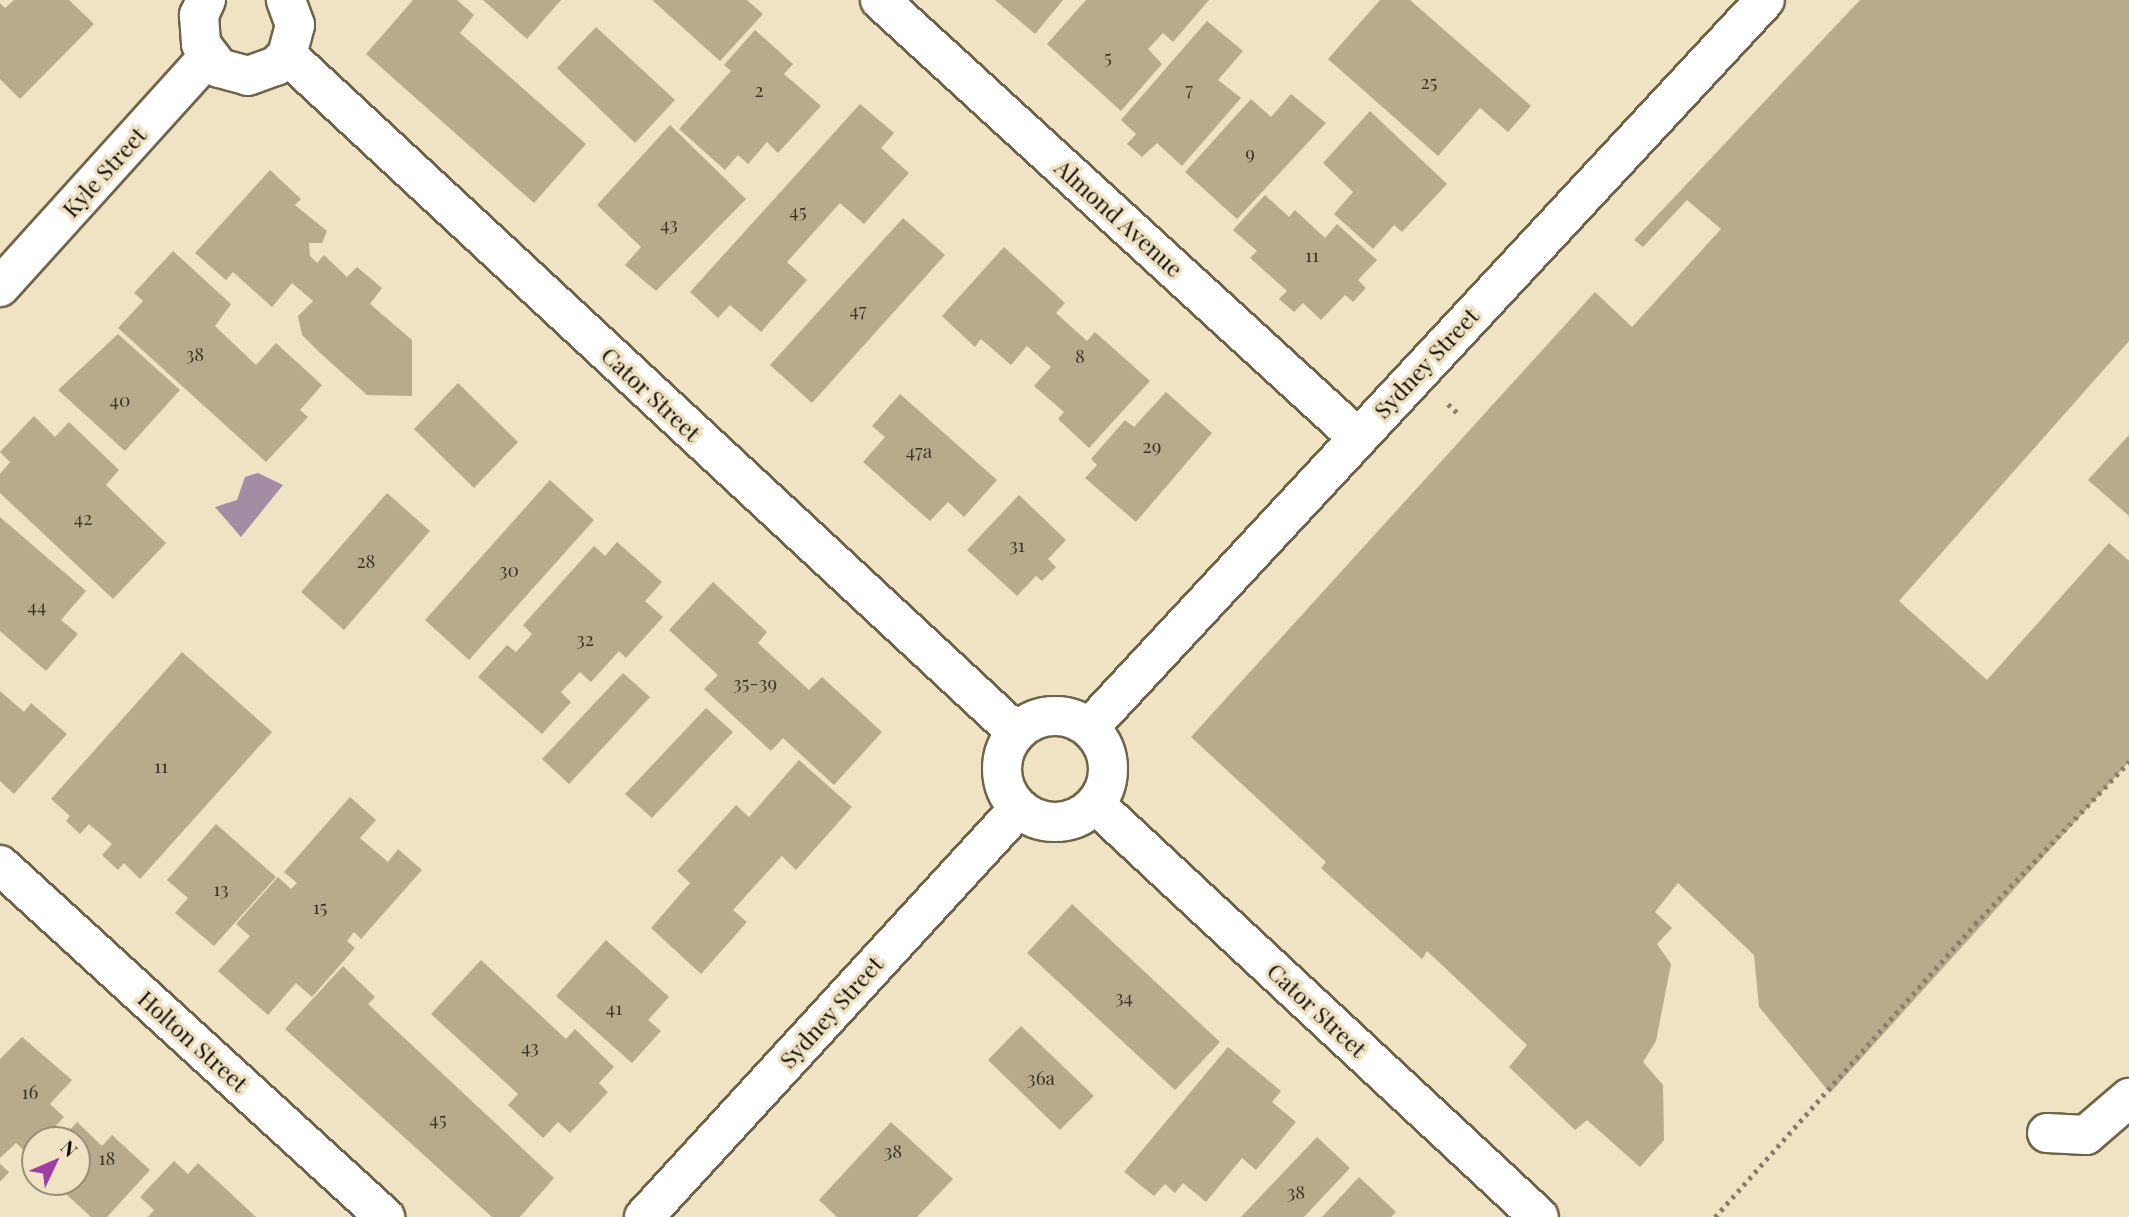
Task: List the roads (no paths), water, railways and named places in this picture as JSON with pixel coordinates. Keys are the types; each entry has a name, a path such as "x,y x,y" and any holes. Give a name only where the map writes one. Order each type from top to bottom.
{"street":[{"path":"206,0 198,30 208,57 226,71 248,76 276,66 287,55 295,25 286,0"},
{"name":"Almond Avenue","path":"880,0 1357,437"},
{"name":"Sydney Street","path":"1089,728 1765,0"},
{"name":"Cator Street","path":"287,55 1016,732"},
{"name":"Kyle Street","path":"0,287 208,57"},
{"path":"1059,716 1089,728 1099,741 1108,773 1095,804 1082,815 1049,822 1019,808 1002,779 1004,754 1016,732 1044,717 1059,716"},
{"name":"Cator Street","path":"1095,804 1539,1217"},
{"name":"Sydney Street","path":"644,1217 1019,808"},
{"name":"Holton Street","path":"0,865 386,1217"},
{"path":"2047,1133 2086,1135 2129,1098"}]}
